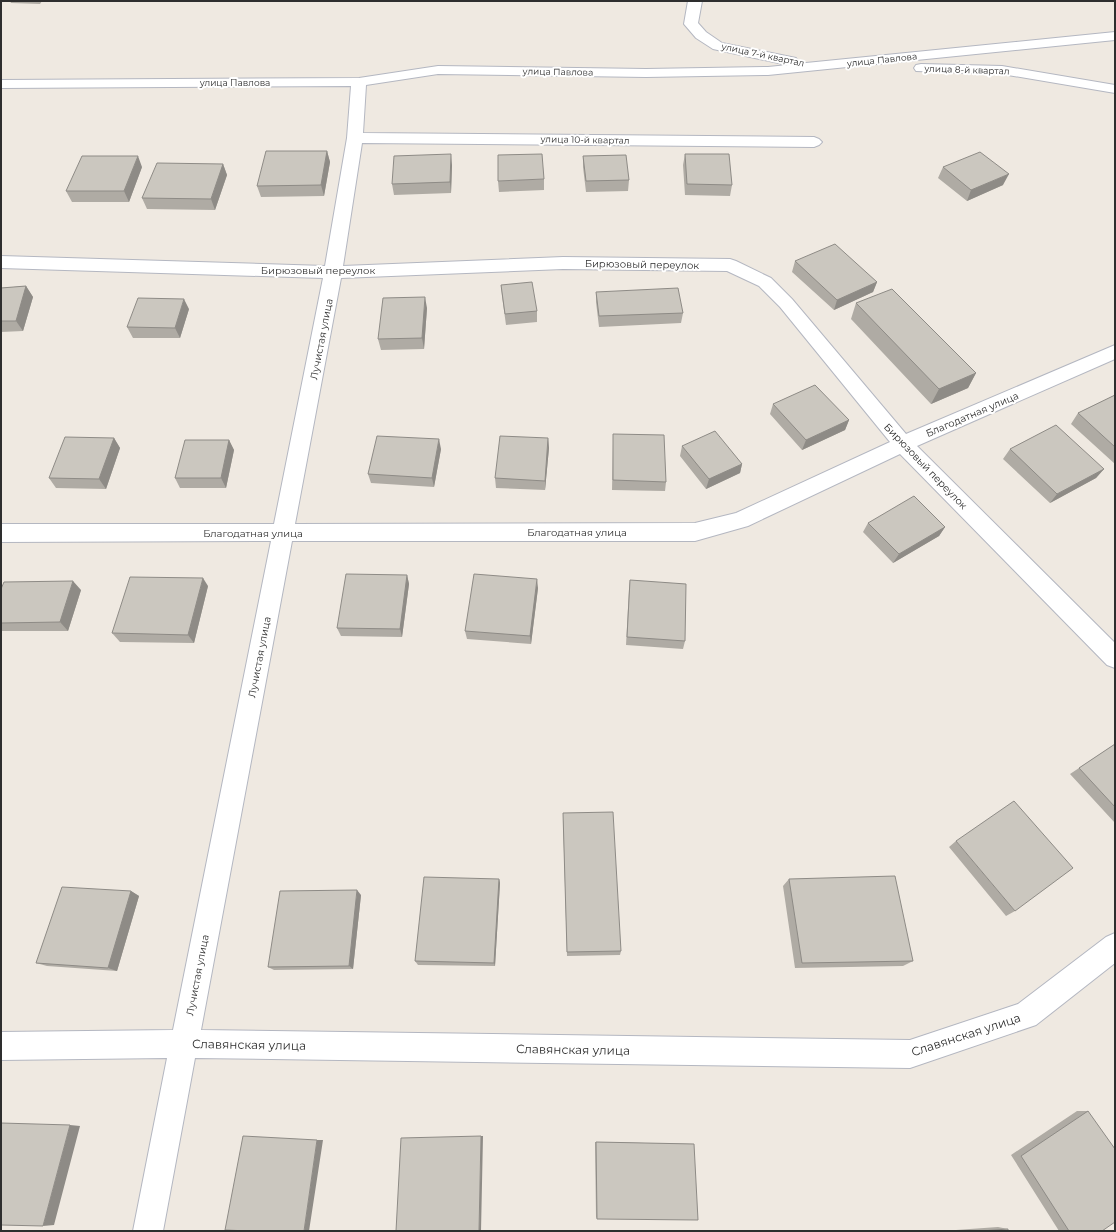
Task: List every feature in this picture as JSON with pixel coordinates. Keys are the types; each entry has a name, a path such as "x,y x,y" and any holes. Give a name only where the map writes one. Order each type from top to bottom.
{"street":[{"name":"улица 7-й квартал","path":"695,1 691,24 701,35 718,46 818,66"},
{"name":"улица Павлова","path":"1,84 359,82 438,70 646,73 768,71 1115,36"},
{"name":"улица 8-й квартал","path":"818,66 1002,70 1115,89"},
{"name":"Лучистая улица","path":"148,1231 284,533 333,272 355,138 359,82"},
{"name":"улица 10-й квартал","path":"355,138 814,142"},
{"name":"Бирюзовый переулок","path":"1,262 333,272 564,263 730,265 765,282 771,287 903,444 1115,658"},
{"name":"Благодатная улица","path":"1,532 695,532 741,520 903,444 1115,352"},
{"name":"Славянская улица","path":"1,1046 184,1044 910,1054 1026,1015 1115,946"}],"building":[{"path":"266,151 327,151 321,185 257,186"},
{"path":"980,152 1009,174 971,190 943,167"},
{"path":"451,154 450,182 392,184 394,156"},
{"path":"542,154 544,179 498,181 498,155"},
{"path":"685,154 729,154 732,185 687,184"},
{"path":"626,155 629,180 586,181 583,156"},
{"path":"82,156 138,156 124,191 66,191"},
{"path":"157,163 223,164 211,199 142,198"},
{"path":"835,244 877,282 837,300 795,261"},
{"path":"532,282 537,311 505,314 501,285"},
{"path":"26,286 16,321 1,321 1,288"},
{"path":"678,288 683,313 599,316 596,292"},
{"path":"892,289 976,373 939,389 856,303"},
{"path":"425,297 422,338 378,339 383,298"},
{"path":"138,298 184,299 175,328 127,327"},
{"path":"815,385 849,420 806,440 773,404"},
{"path":"1115,395 1115,447 1078,413"},
{"path":"1056,425 1104,469 1057,494 1010,449"},
{"path":"715,431 742,464 709,479 682,446"},
{"path":"613,434 664,435 666,482 613,480"},
{"path":"377,436 439,439 432,478 368,474"},
{"path":"500,436 548,438 545,481 495,478"},
{"path":"65,437 114,438 99,479 49,478"},
{"path":"185,440 229,440 221,478 175,478"},
{"path":"914,496 945,527 899,554 868,523"},
{"path":"346,574 407,575 400,629 337,628"},
{"path":"474,574 537,579 530,636 465,631"},
{"path":"130,577 203,578 188,635 112,633"},
{"path":"630,580 686,584 685,641 627,637"},
{"path":"73,581 60,622 1,623 1,589 4,582"},
{"path":"1115,744 1115,807 1079,768"},
{"path":"1014,801 1073,868 1015,911 956,841"},
{"path":"613,812 621,951 567,952 563,813"},
{"path":"895,876 913,961 802,963 789,879"},
{"path":"424,877 499,879 494,963 415,961"},
{"path":"62,887 131,891 108,968 36,963"},
{"path":"357,890 349,966 268,967 280,891"},
{"path":"1088,1111 1115,1149 1115,1222 1102,1231 1069,1231 1021,1156"},
{"path":"1,1123 70,1125 43,1226 1,1225"},
{"path":"243,1136 317,1140 304,1231 225,1230"},
{"path":"481,1136 479,1231 396,1231 401,1138"},
{"path":"596,1142 694,1144 698,1220 597,1219"},
{"path":"1008,1229 1008,1231 981,1231"}]}
